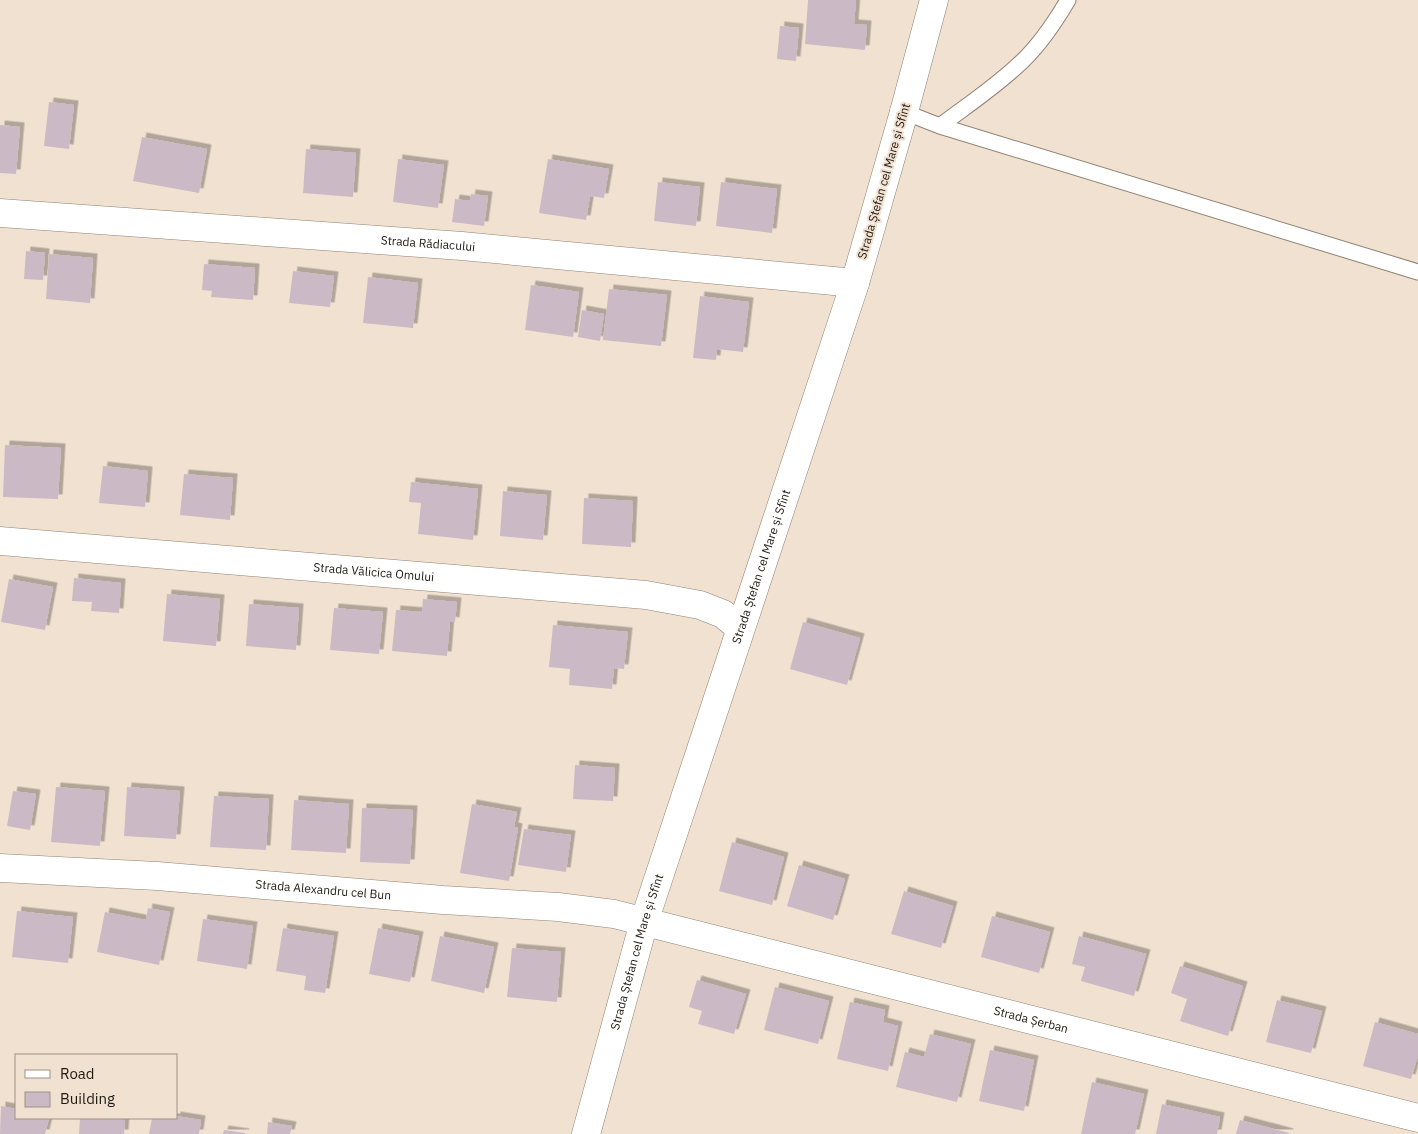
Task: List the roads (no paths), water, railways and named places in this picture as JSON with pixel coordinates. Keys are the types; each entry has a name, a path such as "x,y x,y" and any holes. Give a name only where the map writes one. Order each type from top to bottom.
{"street":[{"name":"Strada Ștefan cel Mare și Sfînt","path":"586,1134 644,922 855,282 934,0"},
{"name":"Strada Rădiacului","path":"0,213 462,246 855,282"},
{"name":"Strada Vălicica Omului","path":"0,541 646,595 700,605 723,614 740,628"},
{"name":"Strada Alexandru cel Bun","path":"0,868 157,876 443,900 558,907 614,914 644,922"},
{"name":"Strada Șerban","path":"644,922 1418,1118"}],"lane":[{"path":"940,126 1018,66 1040,42 1068,0"},
{"path":"904,112 940,126 1418,272"}]}
